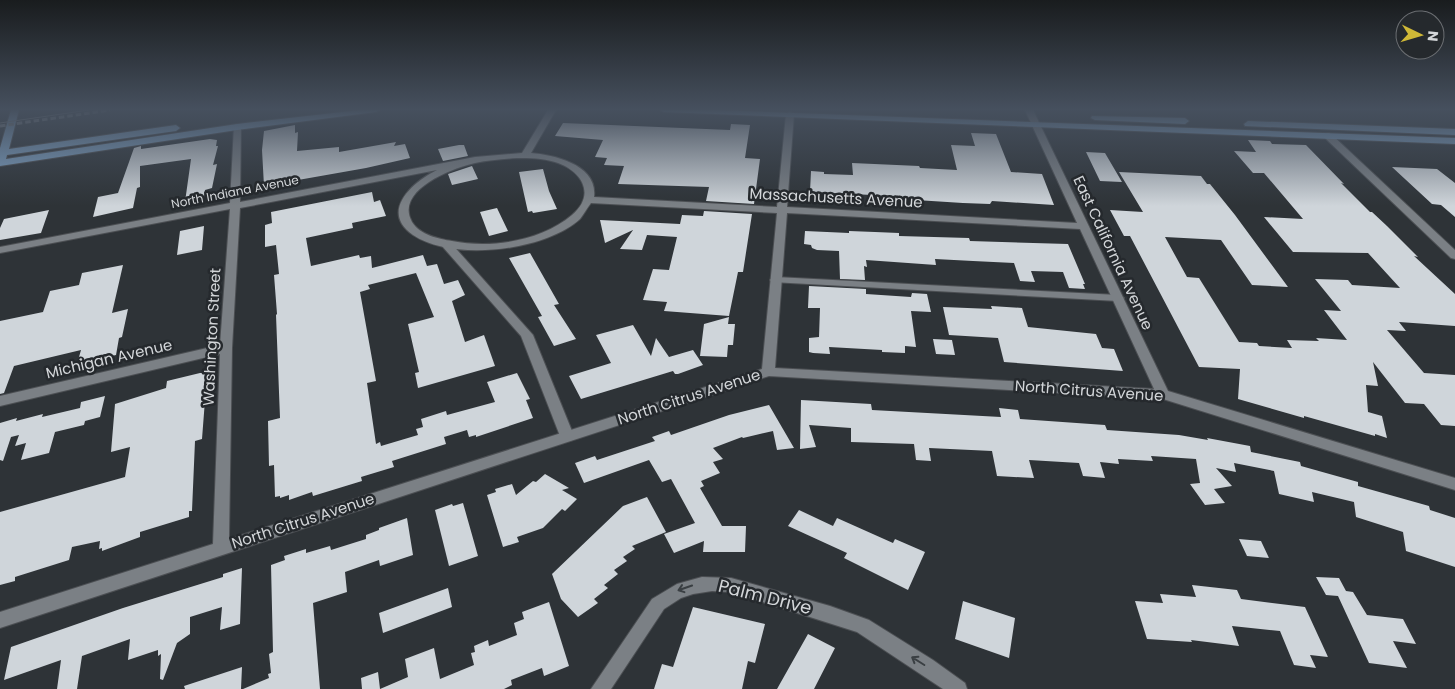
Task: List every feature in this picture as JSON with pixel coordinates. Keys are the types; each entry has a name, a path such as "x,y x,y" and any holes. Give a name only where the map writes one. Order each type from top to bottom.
{"main road":[{"path":"77,142 1,153 0,163 137,142"}],"street":[{"name":"Washington Street","path":"221,548 226,348 235,204 236,142"},
{"path":"524,155 532,142"},
{"path":"768,372 788,142"},
{"name":"East California Avenue","path":"1044,142 1163,394"},
{"path":"1335,142 1455,256"},
{"path":"524,155 556,160 580,172 588,185 588,200 582,210 560,227 525,241 485,247 446,244 419,234 410,227 405,218 406,201 416,188 431,176 475,160 524,155"},
{"name":"North Indiana Avenue","path":"0,250 475,160"},
{"name":"Massachusetts Avenue","path":"588,200 1083,226"},
{"path":"446,244 527,334 567,436"},
{"path":"776,280 1118,298"},
{"name":"Michigan Avenue","path":"0,401 226,348"},
{"name":"North Citrus Avenue","path":"0,620 768,372 1163,394 1455,484"},
{"name":"Palm Drive","path":"600,689 658,604 669,594 690,586 718,583 731,585 830,614 863,626 958,689"}],"building":[{"path":"188,142 217,142 216,146 218,146 213,165 217,164 212,188 205,190 204,197 185,202 191,159 140,166 140,187 137,188 133,208 93,217 98,197 118,193 134,148 141,146 141,149"},
{"path":"263,142 297,142 297,151 339,147 339,152 396,142 394,146 405,144 410,158 366,168 264,186"},
{"path":"602,142 747,142 745,158 760,159 754,204 706,201 709,187 618,184 624,166 604,165 607,158 595,157"},
{"path":"974,142 999,142 1011,172 1042,174 1054,205 992,201 990,204 963,203 900,199 893,196 810,192 811,171 824,172 824,174 853,175 852,163 957,170 951,145 975,146"},
{"path":"1249,142 1306,145 1370,212 1418,257 1414,256 1455,294 1455,326 1399,322 1406,331 1387,330 1424,373 1455,375 1455,426 1441,425 1424,404 1405,403 1373,362 1378,386 1366,385 1368,412 1382,416 1387,438 1304,416 1304,418 1238,399 1240,369 1199,367 1130,236 1124,236 1110,210 1143,212 1119,172 1201,176 1207,184 1210,184 1235,215 1288,287 1252,285 1221,240 1165,237 1187,277 1199,278 1239,342 1257,343 1259,346 1292,348 1287,340 1319,341 1316,338 1347,340 1324,310 1341,311 1315,279 1348,280 1352,285 1400,288 1368,253 1293,252 1264,217 1303,219 1264,173 1253,173 1234,151 1256,152"},
{"path":"464,145 468,156 443,161 438,149"},
{"path":"1086,152 1105,153 1122,182 1100,181"},
{"path":"472,166 478,179 452,185 448,174"},
{"path":"1392,167 1437,169 1455,183 1455,217 1441,205 1432,204"},
{"path":"543,169 549,191 557,209 533,213 532,211 528,212 519,172"},
{"path":"372,192 374,202 380,200 386,216 352,223 353,228 306,238 311,266 359,255 360,258 371,256 372,268 423,255 427,266 437,264 444,284 458,280 465,295 452,301 465,342 484,335 495,366 418,388 415,373 419,372 408,324 434,317 416,273 368,285 370,289 360,292 376,381 367,383 376,444 380,442 381,446 418,435 416,429 423,427 421,419 446,411 447,415 495,402 487,382 517,373 530,399 526,400 533,418 476,437 476,435 469,437 467,430 444,437 446,444 392,461 394,467 361,477 362,481 313,496 312,492 289,500 289,495 280,498 280,496 275,497 274,465 269,466 268,421 280,418 274,275 279,274 276,245 265,247 265,225 272,223 271,212"},
{"path":"497,208 508,231 489,236 480,212"},
{"path":"49,210 41,233 0,240 0,228 4,219"},
{"path":"704,211 752,214 743,272 738,272 729,316 664,311 667,302 643,300 653,269 669,270 677,237 647,235 642,250 620,249 633,230 605,243 600,220 680,224 682,215 703,216"},
{"path":"204,226 202,250 177,255 180,231"},
{"path":"805,231 899,233 899,236 969,238 970,241 1068,244 1085,284 1083,284 1085,289 1069,288 1063,272 1031,271 1035,282 1020,281 1014,263 935,259 936,265 866,260 867,267 864,266 865,280 840,279 839,251 817,250 812,248 811,245 804,244"},
{"path":"530,253 559,304 554,305 576,339 554,346 538,317 542,316 509,258"},
{"path":"123,265 112,313 128,309 116,355 77,364 81,350 14,366 4,393 0,394 0,321 43,312 50,291 79,285 82,273"},
{"path":"809,286 866,289 866,294 911,297 912,293 927,294 931,312 911,311 916,347 905,346 905,353 829,347 830,354 813,353 809,352 809,338 819,337 820,308 808,308"},
{"path":"991,306 1022,308 1028,327 1096,334 1102,348 1114,349 1123,371 1004,362 998,338 949,335 943,307 992,309"},
{"path":"729,317 728,324 735,324 733,345 728,345 727,357 700,356 704,324"},
{"path":"633,325 651,356 656,338 669,357 693,350 703,365 678,374 675,374 673,371 581,399 569,376 611,363 596,335"},
{"path":"933,339 952,340 955,355 936,354"},
{"path":"206,373 205,400 202,439 195,441 192,511 189,511 189,517 140,532 140,537 102,551 102,548 99,549 100,541 72,547 69,560 15,577 15,581 0,585 0,512 125,477 130,447 111,452 115,404 166,388 167,381"},
{"path":"105,396 100,417 85,421 84,425 55,432 49,453 21,460 26,443 15,446 19,435 11,437 3,461 0,460 0,423 43,414 42,417 80,408 81,402"},
{"path":"801,400 871,404 872,410 1001,417 999,408 1018,410 1020,419 1105,425 1107,430 1179,435 1208,440 1207,438 1250,446 1251,452 1300,462 1301,466 1358,482 1358,486 1429,506 1430,510 1455,518 1455,567 1406,551 1403,532 1356,517 1354,502 1312,492 1314,502 1279,494 1274,471 1234,463 1236,472 1216,468 1232,486 1214,489 1225,503 1205,505 1190,484 1200,483 1196,459 1151,456 1153,461 1118,459 1119,464 1100,462 1105,478 1083,476 1079,463 1029,460 1034,478 997,476 992,451 929,448 931,461 916,460 914,444 851,442 851,428 809,425 816,447 800,449"},
{"path":"769,405 794,448 777,450 773,431 742,437 713,448 723,459 713,462 720,473 701,481 704,486 700,488 722,526 746,526 745,552 703,552 704,541 674,553 664,534 695,523 671,479 662,482 649,460 584,483 575,463 595,456 597,460 655,441 652,437 669,431 671,435 729,415"},
{"path":"545,474 569,488 562,490 577,499 565,511 562,509 543,528 517,537 519,542 503,547 487,495 496,492 495,489 512,484 516,495"},
{"path":"647,497 666,532 632,546 635,549 623,557 627,561 614,570 618,574 604,585 608,588 594,599 598,603 578,617 561,599 552,574 623,506"},
{"path":"463,503 478,556 449,566 435,510 452,504 453,506"},
{"path":"799,510 833,526 837,518 893,543 895,539 925,552 908,590 844,558 847,553 788,526"},
{"path":"407,518 413,555 380,566 379,560 345,572 347,592 313,603 320,689 243,689 269,678 268,674 271,673 269,654 273,652 271,565 285,560 284,556 306,549 306,553 330,546 331,550 366,539 366,535 379,530 379,528"},
{"path":"1239,539 1261,541 1269,558 1247,556"},
{"path":"242,568 240,624 220,630 222,607 190,617 190,634 177,643 163,680 160,679 161,654 158,656 158,650 128,660 130,639 82,656 77,689 57,689 61,660 4,680 11,647 123,608 223,577 223,574"},
{"path":"1316,577 1339,578 1346,591 1353,592 1367,615 1403,619 1416,644 1393,641 1407,668 1369,663 1338,596 1326,595"},
{"path":"1192,585 1237,590 1241,599 1305,607 1328,657 1310,655 1316,668 1294,665 1280,631 1232,626 1239,646 1191,640 1192,642 1147,639 1135,601 1163,603 1160,594 1196,597"},
{"path":"448,588 452,607 383,633 379,613"},
{"path":"963,601 1015,618 1009,658 955,639"},
{"path":"549,602 569,666 544,676 542,668 511,680 512,685 504,689 380,689 408,677 405,659 434,648 440,679 474,665 471,653 475,652 474,646 488,640 489,646 517,635 514,623 524,619 522,612"},
{"path":"693,607 765,624 755,663 748,661 742,689 654,689 662,664 673,667"},
{"path":"808,634 835,648 814,689 777,689"},
{"path":"242,667 241,689 185,689 184,686"},
{"path":"378,672 380,689 362,689 361,678"}]}
